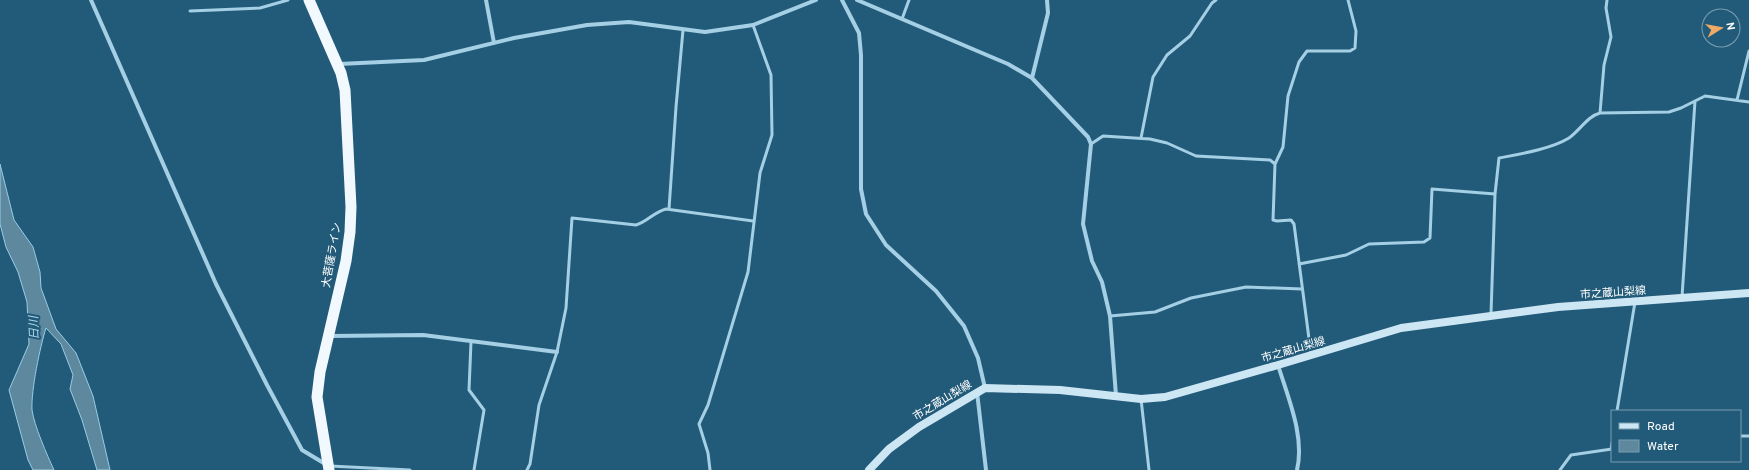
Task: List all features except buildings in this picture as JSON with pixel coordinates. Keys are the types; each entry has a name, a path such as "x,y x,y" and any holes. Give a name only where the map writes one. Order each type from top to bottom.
{"highway":[{"name":"大菩薩ライン","path":"309,0 336,64 345,90 351,220 346,261 320,372 317,396 329,468"}],"main road":[{"name":"市之蔵山梨線","path":"869,470 900,440 985,388 1060,390 1141,399 1165,396 1278,365 1401,328 1558,307 1749,293"}],"street":[{"path":"91,0 216,284 302,450 329,468"},
{"path":"486,0 494,43"},
{"path":"336,64 424,60 514,38 587,25 629,22 705,32 753,25 816,0"},
{"path":"842,0 859,33 861,55 861,189 866,214 886,245 936,291 964,326 978,358 985,388"},
{"path":"857,0 1008,64 1032,78 1088,137 1091,144 1084,224 1092,261 1102,282 1110,316 1116,396"},
{"path":"1032,78 1048,13 1047,0"},
{"path":"328,336 423,335 557,352"},
{"path":"1278,365 1296,424 1300,458 1297,470"},
{"path":"977,392 986,470"}],"lane":[{"path":"190,11 260,8 288,0"},
{"path":"902,19 909,0"},
{"path":"1141,138 1153,77 1167,55 1190,36 1212,3 1216,0"},
{"path":"1312,355 1294,224 1291,220 1273,220 1276,164 1283,147 1288,96 1299,62 1308,51 1350,51 1355,48 1356,32 1348,0"},
{"path":"1600,113 1604,65 1611,37 1606,8 1607,0"},
{"path":"710,470 708,454 699,424 708,405 748,272 760,173 772,135 771,75 753,25"},
{"path":"669,209 683,30"},
{"path":"1737,100 1749,51"},
{"path":"1491,315 1495,194 1499,158 1539,150 1568,138 1583,127 1592,115 1600,113 1669,112 1681,108 1705,96 1749,102"},
{"path":"1681,298 1695,101"},
{"path":"1091,144 1103,136 1141,138 1167,143 1196,156 1270,160 1276,164"},
{"path":"1299,264 1346,255 1369,244 1424,242 1430,238 1432,189 1495,194"},
{"path":"527,470 530,464 539,405 557,352 566,308 572,218 636,226 643,223 657,211 669,209 753,221"},
{"path":"1110,316 1155,312 1191,298 1246,287 1302,289"},
{"path":"1617,410 1635,301"},
{"path":"471,342 469,390 484,410 474,470"},
{"path":"1141,399 1149,470"},
{"path":"1560,470 1571,454 1611,449"},
{"path":"329,468 410,470"}],"water":[{"name":"日川","path":"0,164 14,220 33,247 40,272 41,288 56,329 76,353 93,396 110,470 97,470 82,420 70,389 73,375 61,344 46,328 36,369 32,410 38,432 54,470 33,470 28,460 9,390 29,344 27,302 18,272 6,247 0,224"}]}
